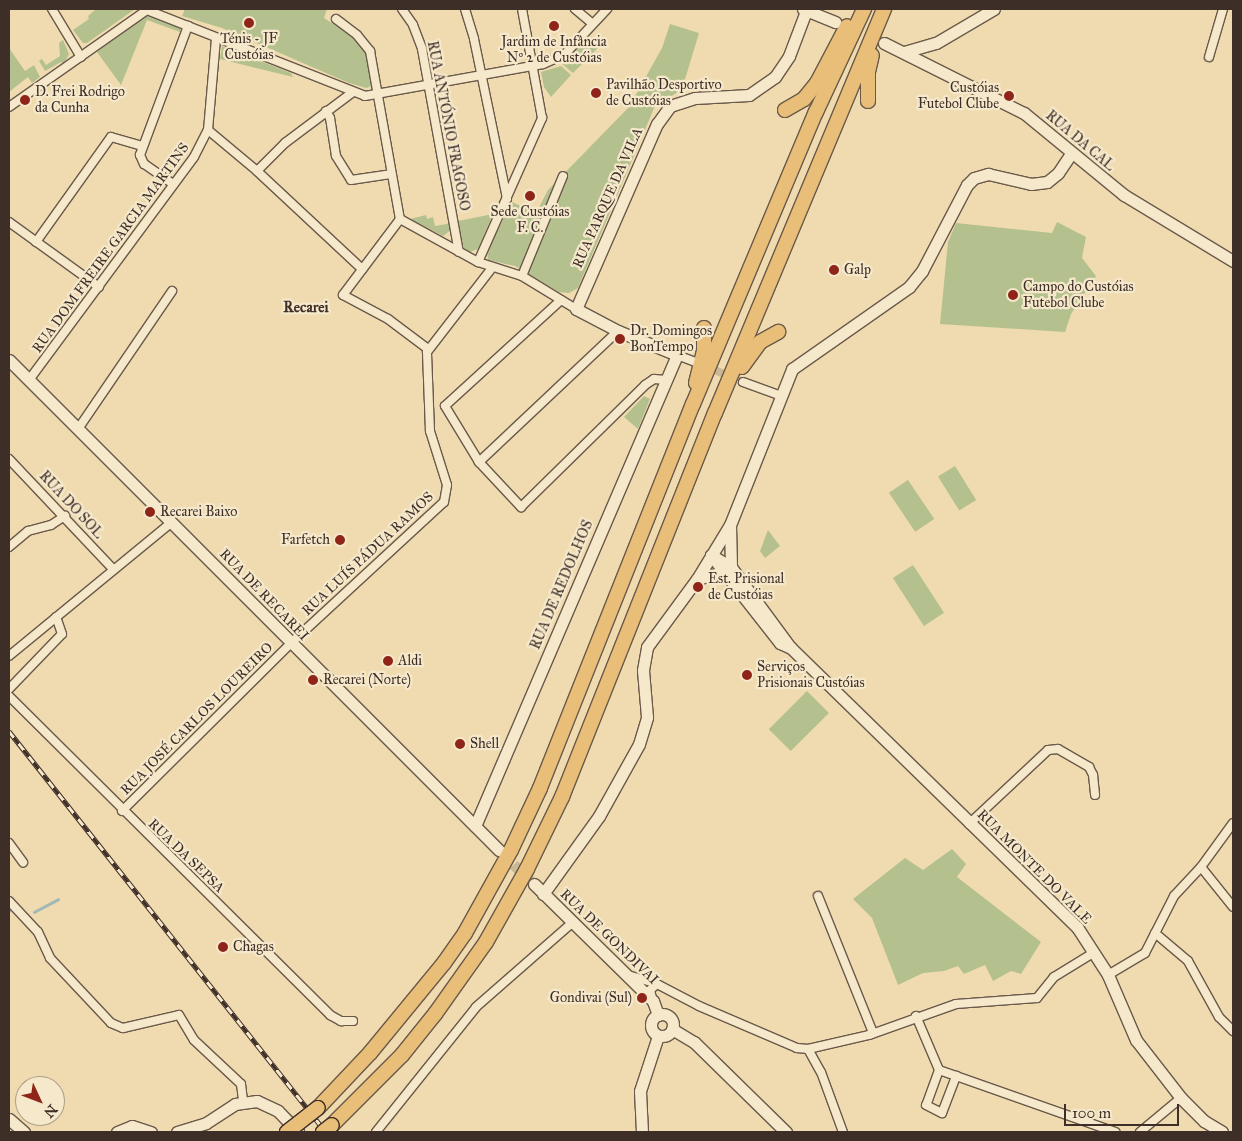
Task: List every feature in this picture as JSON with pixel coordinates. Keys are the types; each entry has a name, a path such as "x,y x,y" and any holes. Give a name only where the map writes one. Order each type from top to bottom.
{"highway":[{"path":"785,110 804,99 817,83 858,9"},
{"path":"287,1132 318,1108 370,1054 444,963 465,933 512,850 540,788 693,404 816,112 864,9"},
{"path":"328,1129 402,1055 435,1014 486,942 527,869 562,797 715,413 884,9"},
{"path":"868,102 868,72 875,29"},
{"path":"693,404 704,350 704,328"},
{"path":"715,413 732,391 745,359 760,342 778,332"}],"street":[{"path":"52,9 82,57"},
{"path":"9,106 82,57 147,9 353,92 378,95 535,67 565,54 607,9"},
{"name":"RUA ANTÓNIO FRAGOSO","path":"402,9 413,25 422,49 459,252"},
{"path":"465,9 482,77 507,199"},
{"path":"478,262 542,118 535,67 522,9"},
{"path":"575,9 592,24"},
{"path":"904,52 936,43 994,9"},
{"path":"1210,57 1223,9"},
{"path":"805,10 836,22"},
{"name":"RUA PARQUE DA VILA","path":"576,309 657,124 670,106 695,98 749,95 775,77 789,56 805,10"},
{"path":"336,20 358,35 370,50 400,219 344,291 345,298 379,313 428,349 492,268"},
{"path":"173,184 144,164 140,155 188,26"},
{"name":"RUA DOM FREIRE GARCIA MARTINS","path":"29,380 194,157 208,130 216,38"},
{"name":"RUA DA CAL","path":"884,43 1024,113 1071,154 1124,195 1233,261"},
{"path":"257,171 326,112 353,92"},
{"path":"326,112 330,118 336,156 351,180 391,174"},
{"path":"208,130 257,171 362,269"},
{"path":"36,242 111,137 142,146"},
{"path":"543,894 599,816 639,744 647,717 643,670 647,647 697,579 730,525 779,396 796,365 909,287 922,271 967,185 974,178 988,174 1031,184 1046,182 1058,173 1071,154"},
{"path":"522,276 563,176"},
{"path":"400,219 478,262 522,276 576,309 618,331 695,362"},
{"path":"9,222 99,287"},
{"path":"78,429 172,291"},
{"path":"561,300 446,406 479,462 521,507 645,385 654,380 666,380"},
{"path":"479,462 618,331"},
{"name":"RUA LUÍS PÁDUA RAMOS","path":"290,644 444,502 447,485 432,443 429,418 428,349"},
{"name":"RUA DE REDOLHOS","path":"475,826 677,355"},
{"name":"RUA DE RECAREI","path":"9,360 290,644 499,850"},
{"path":"743,382 779,396"},
{"name":"RUA DO SOL","path":"9,459 65,516 113,569"},
{"path":"9,547 28,531 51,525 65,516"},
{"path":"9,656 171,523"},
{"path":"697,579 728,570 730,525"},
{"name":"RUA MONTE DO VALE","path":"711,555 728,570 763,616 780,643 791,648 969,824 1077,927 1108,975 1136,1040 1181,1098 1204,1121 1222,1132"},
{"path":"9,689 62,634 56,617"},
{"name":"RUA JOSÉ CARLOS LOUREIRO","path":"122,811 290,644"},
{"name":"RUA DA SEPSA","path":"9,696 122,811 330,1015 341,1021 354,1020"},
{"path":"969,824 1048,750 1058,750 1089,767 1093,774 1095,795"},
{"path":"1108,975 1145,954 1174,896 1201,867 1233,823"},
{"path":"9,843 23,862"},
{"path":"1201,867 1233,907"},
{"name":"RUA DE GONDIVAI","path":"534,884 653,1001 658,1015"},
{"path":"818,896 873,1033"},
{"path":"9,901 38,932 56,965 111,1023 123,1028 179,1016 194,1040 241,1084 243,1101"},
{"path":"376,1132 476,1007 573,922"},
{"path":"1155,933 1188,961 1219,1017 1233,1031"},
{"path":"625,974 657,984 699,1006 797,1048 808,1049 873,1033 916,1016 956,1004 1037,998 1054,977 1093,952"},
{"path":"653,1001 650,992 657,984"},
{"name":"RUA DE GONDIVAI","path":"658,1015 670,1017 672,1029 694,1042 786,1132"},
{"name":"RUA DE GONDIVAI","path":"658,1015 652,1025 658,1036"},
{"path":"916,1016 939,1070 926,1105 942,1113 956,1076"},
{"path":"642,1132 640,1091 658,1036 666,1036 672,1029"},
{"path":"808,1049 821,1072 843,1132"},
{"path":"939,1070 1115,1132"},
{"path":"1140,1132 1181,1098"},
{"path":"177,1132 206,1124 243,1101 266,1104 278,1111 298,1132"},
{"path":"9,1119 24,1132"},
{"path":"117,1132 132,1126 152,1131"}],"green space":[{"path":"96,9 135,9 87,43 83,43 73,30 89,19 88,16"},
{"path":"185,9 327,9 324,18 352,36 365,52 372,86 366,88 349,83 222,28 182,16"},
{"path":"147,12 182,26 180,32 147,20 121,85 97,52"},
{"path":"670,24 699,33 683,86 674,82 672,85 683,89 655,106 578,288 569,293 559,292 515,266 488,260 487,252 512,202 536,213 548,190 629,107 662,48"},
{"path":"588,39 599,47 573,73 562,64"},
{"path":"63,40 69,54 64,64 61,62 45,71 39,61 42,59 46,65 60,56 59,43"},
{"path":"222,46 291,73 293,77 220,59"},
{"path":"9,48 25,71 34,65 40,77 32,83 28,77 9,92"},
{"path":"561,66 571,75 551,97 544,87 541,72"},
{"path":"493,214 478,249 470,252 464,249 458,221"},
{"path":"426,215 427,219 433,217 435,226 452,223 451,230 443,236 410,219"},
{"name":"Campo do Custóias Futebol Clube","path":"1057,222 1086,237 1082,258 1096,276 1071,314 1065,332 940,324 948,242 956,223 1052,233"},
{"path":"644,396 650,399 638,429 624,417"},
{"path":"955,466 976,500 959,511 938,477"},
{"path":"908,480 934,519 915,532 889,493"},
{"path":"768,530 780,546 765,558 760,551"},
{"path":"913,565 944,613 924,626 893,578"},
{"path":"807,691 829,713 791,751 769,729"},
{"path":"952,849 966,864 957,877 1041,942 1021,974 1011,971 993,981 985,965 964,974 958,966 944,971 923,973 898,985 872,918 853,899 905,858 923,870"}],"waterway":[{"path":"34,912 58,899"}],"tunnel":[{"path":"705,366 743,382"},
{"path":"502,853 534,884"}],"railway":[{"path":"9,731 326,1132"}],"place":[{"name":"Ténis - JF Custóias","path":"249,23"},
{"name":"Jardim de Infância Nº 2 de Custóias","path":"554,26"},
{"name":"Pavilhão Desportivo de Custóias","path":"596,93"},
{"name":"Custóias Futebol Clube","path":"1009,96"},
{"name":"D. Frei Rodrigo da Cunha","path":"25,100"},
{"name":"Sede Custóias F. C.","path":"530,196"},
{"name":"Galp","path":"834,270"},
{"name":"Campo do Custóias Futebol Clube","path":"1013,295"},
{"name":"Dr. Domingos BonTempo","path":"620,339"},
{"name":"Recarei Baixo","path":"150,512"},
{"name":"Farfetch","path":"340,540"},
{"name":"Est. Prisional de Custóias","path":"698,587"},
{"name":"Aldi","path":"388,661"},
{"name":"Serviços Prisionais Custóias","path":"747,675"},
{"name":"Recarei (Norte)","path":"313,680"},
{"name":"Shell","path":"460,744"},
{"name":"Chagas","path":"223,947"},
{"name":"Gondivai (Sul)","path":"642,998"}],"district":[{"name":"Recarei","path":"306,308"}]}
